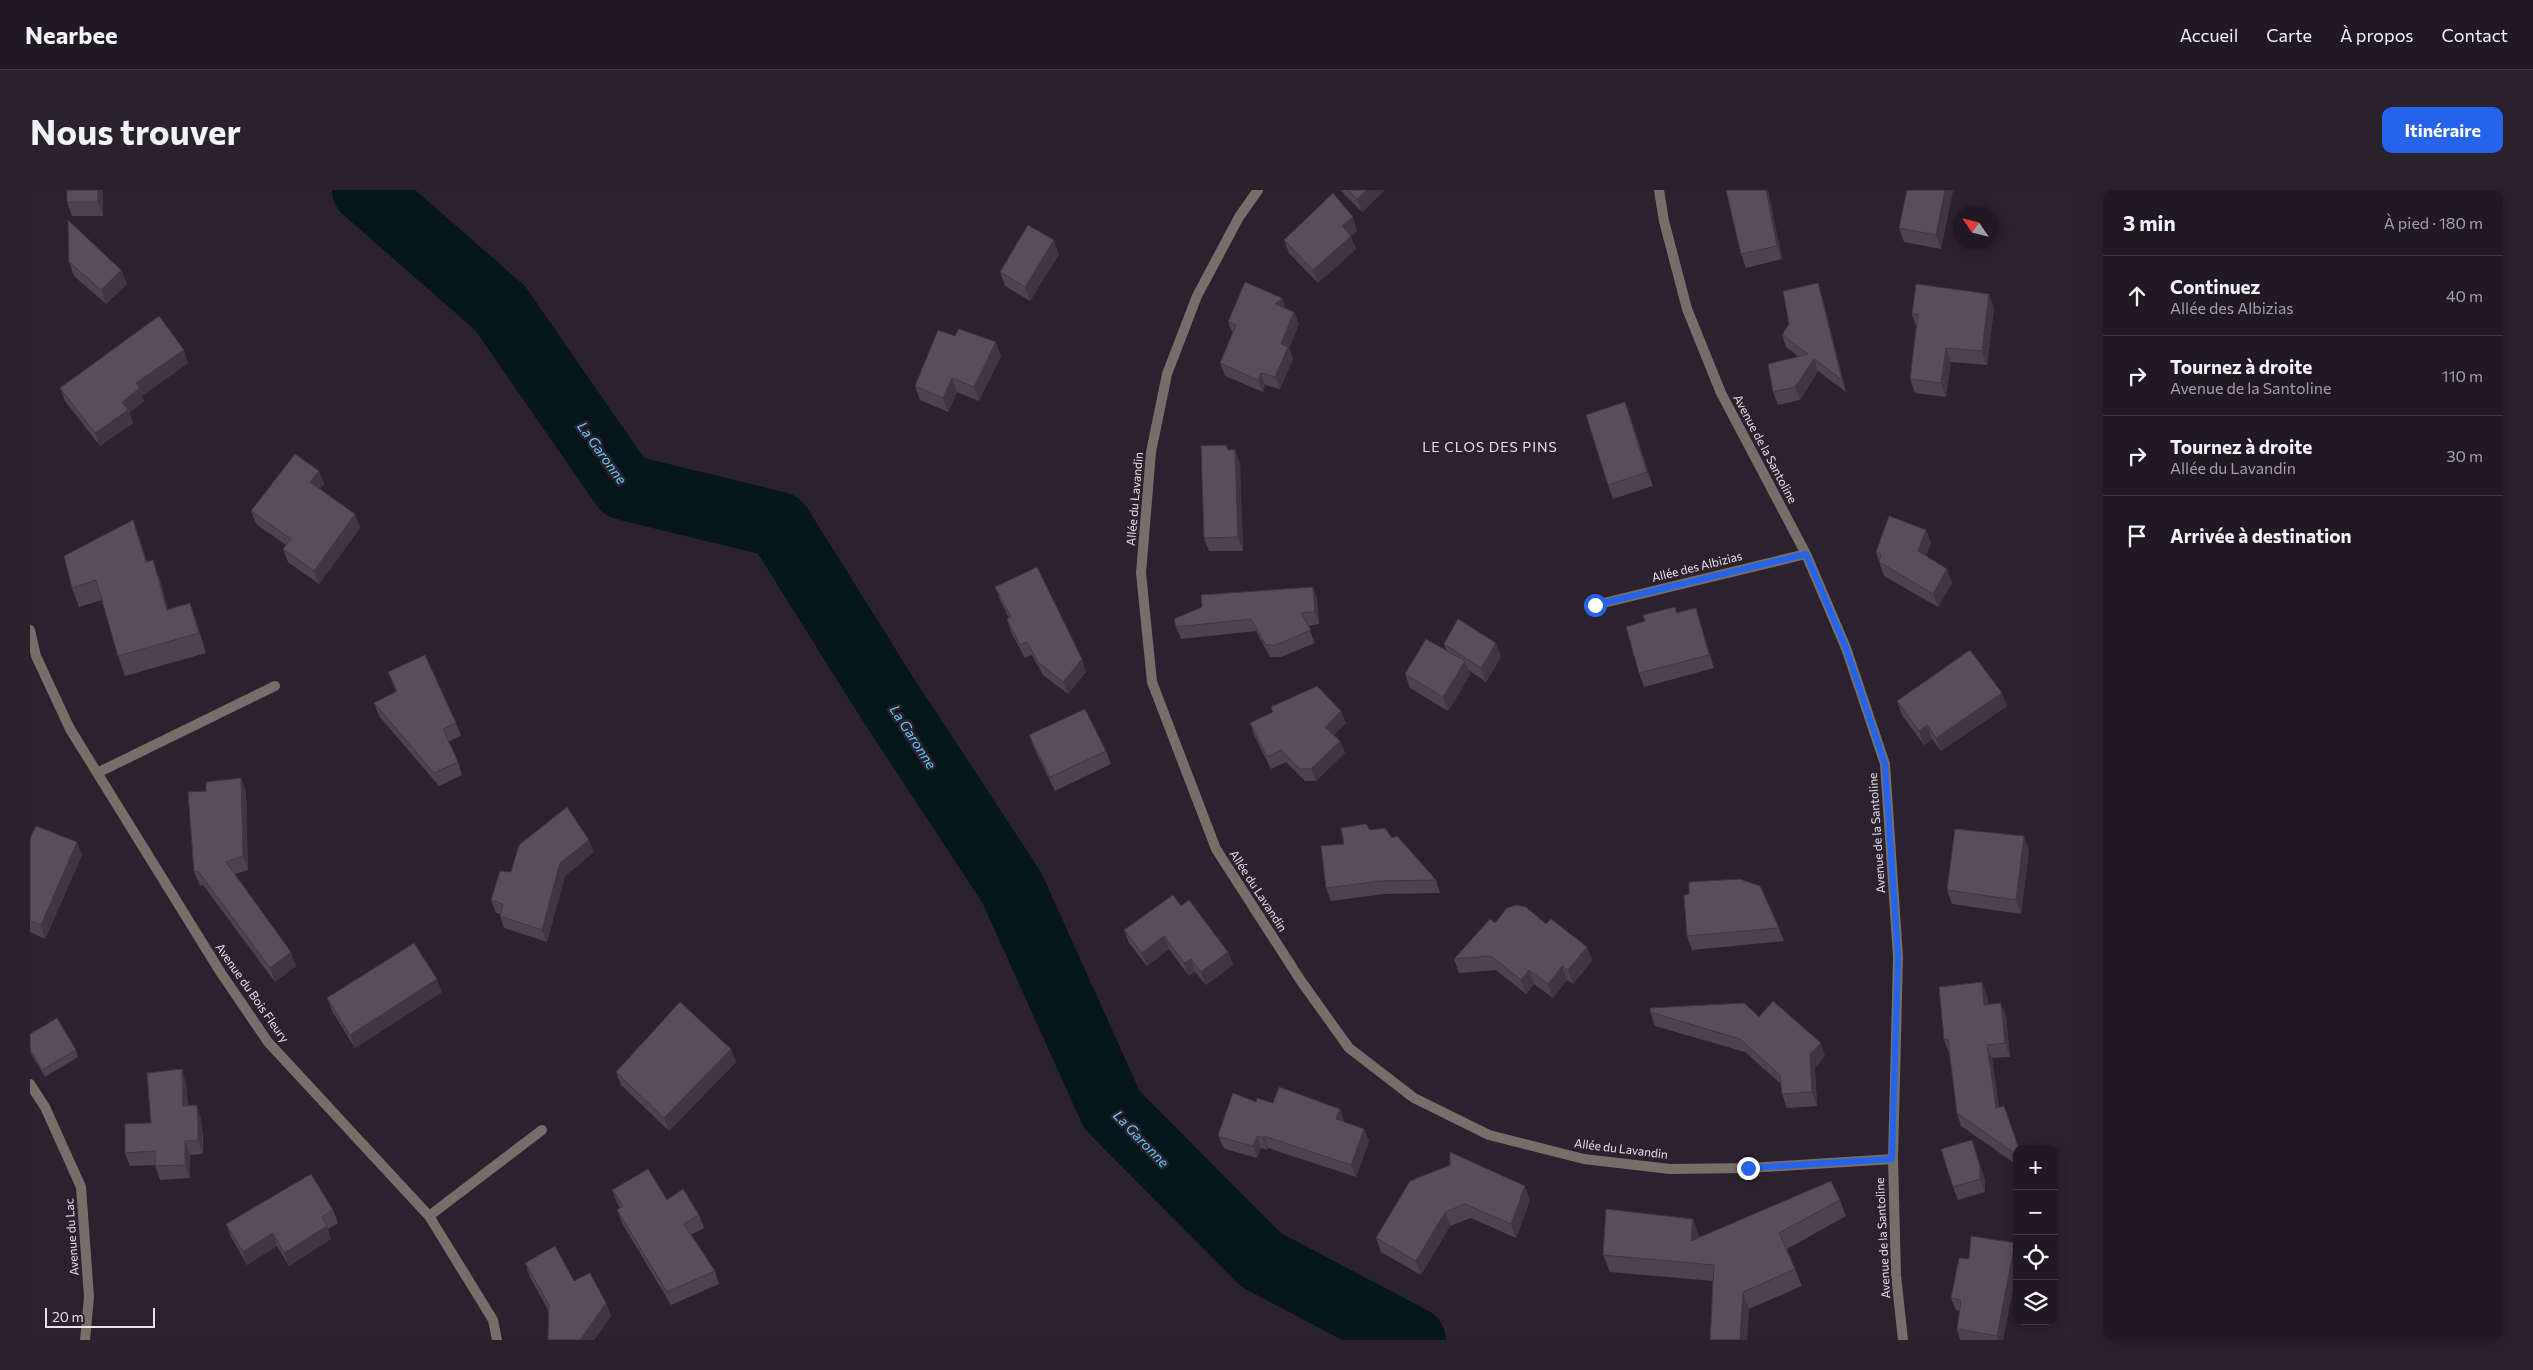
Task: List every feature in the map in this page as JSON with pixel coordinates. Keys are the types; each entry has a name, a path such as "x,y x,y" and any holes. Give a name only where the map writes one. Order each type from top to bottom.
{"street":[{"name":"Allée du Lavandin","path":"1258,190 1239,217 1197,296 1167,374 1151,452 1141,573 1152,682 1216,849 1301,981 1349,1048 1414,1098 1489,1135 1584,1159 1670,1169 1748,1168 1892,1159"},
{"name":"Avenue de la Santoline","path":"1660,190 1664,221 1687,308 1721,393 1806,554 1846,648 1885,764 1898,957 1892,1159 1896,1275 1903,1340"},
{"name":"Allée des Albizias","path":"1595,605 1806,554"},
{"name":"Avenue du Bois Fleury","path":"30,630 36,656 70,729 221,973 268,1042 429,1216 492,1320 497,1340"},
{"path":"97,773 275,686"},
{"name":"Avenue du Lac","path":"30,1084 44,1107 81,1187 89,1296 85,1340"},
{"path":"429,1216 542,1130"}],"building":[{"path":"67,190 98,190 98,202 67,202"},
{"path":"1348,190 1367,190 1357,199"},
{"path":"1726,190 1766,190 1777,246 1741,254"},
{"path":"1907,190 1945,190 1936,235 1899,228"},
{"path":"1333,193 1353,217 1342,226 1351,236 1313,270 1284,240"},
{"path":"68,220 121,270 101,290 69,262"},
{"path":"1028,225 1054,240 1025,287 1000,272"},
{"path":"1245,282 1282,298 1275,304 1294,312 1281,344 1288,347 1275,377 1261,373 1258,380 1220,363 1236,325 1228,322"},
{"path":"1818,283 1842,380 1814,359 1795,387 1773,392 1768,364 1808,354 1782,335 1789,324 1783,291"},
{"path":"1916,284 1989,294 1982,351 1946,348 1941,383 1910,379 1918,314 1912,314"},
{"path":"159,316 184,350 136,383 140,388 122,402 128,410 95,433 60,388"},
{"path":"959,329 996,342 974,387 952,378 943,398 915,386 938,330 955,336"},
{"path":"1625,402 1647,472 1608,485 1586,415"},
{"path":"1226,445 1228,450 1235,450 1238,537 1204,538 1201,446"},
{"path":"295,454 319,471 310,482 355,514 314,571 283,549 291,539 251,511"},
{"path":"1889,516 1926,530 1918,551 1947,569 1933,594 1879,562 1881,554 1876,552"},
{"path":"133,520 146,562 153,560 167,610 190,603 199,633 118,656 96,580 72,588 64,556"},
{"path":"1037,567 1082,659 1063,682 1038,662 1027,642 1020,645 1007,619 1011,617 995,587"},
{"path":"1313,587 1315,612 1301,613 1311,630 1276,645 1266,645 1251,619 1176,627 1174,619 1202,607 1201,595"},
{"path":"1675,607 1676,613 1696,608 1709,655 1639,673 1626,627 1645,621 1643,615"},
{"path":"1458,619 1496,643 1481,668 1444,644"},
{"path":"1426,639 1465,661 1443,697 1405,674"},
{"path":"1970,650 2002,693 1936,738 1927,725 1919,731 1897,701"},
{"path":"425,655 456,723 443,729 458,762 434,773 374,703 397,691 388,672"},
{"path":"1317,686 1341,711 1325,727 1340,741 1311,769 1300,769 1281,750 1267,757 1250,723 1273,712 1271,707"},
{"path":"1085,709 1106,751 1050,777 1029,735"},
{"path":"241,778 243,856 226,862 291,952 270,968 198,871 194,872 188,792 206,791 206,782"},
{"path":"567,807 589,840 560,863 542,930 500,916 503,904 491,900 500,871 511,872 519,845"},
{"path":"1366,824 1370,830 1385,828 1392,838 1397,836 1436,880 1380,881 1326,888 1321,846 1344,844 1341,828"},
{"path":"36,826 77,842 41,925 30,921 30,838"},
{"path":"1955,829 2024,836 2016,900 1947,890"},
{"path":"1740,879 1760,886 1779,928 1687,936 1684,895 1689,894 1689,882"},
{"path":"1173,895 1181,906 1189,900 1228,952 1201,972 1191,959 1184,963 1164,936 1142,953 1124,930"},
{"path":"1516,905 1526,907 1546,924 1551,919 1587,947 1568,970 1562,966 1548,984 1529,970 1521,980 1491,956 1454,959 1490,919 1495,923 1507,908"},
{"path":"414,943 437,979 350,1035 327,998"},
{"path":"1982,982 1984,1005 2001,1003 2005,1043 1987,1045 1996,1108 2004,1106 2018,1145 2013,1145 2013,1152 1957,1113 1948,1039 1944,1040 1939,987"},
{"path":"1773,1001 1821,1043 1810,1054 1812,1092 1782,1094 1780,1075 1740,1039 1650,1012 1650,1008 1744,1003 1759,1017"},
{"path":"680,1002 731,1049 664,1118 616,1072"},
{"path":"57,1018 76,1050 42,1070 30,1049 30,1034"},
{"path":"182,1069 183,1106 197,1105 198,1123 198,1141 185,1141 185,1165 155,1166 155,1151 125,1153 125,1124 151,1123 147,1073"},
{"path":"1279,1087 1340,1109 1336,1119 1364,1129 1351,1165 1264,1136 1263,1138 1257,1136 1253,1146 1218,1135 1233,1093 1256,1102 1257,1098 1273,1103"},
{"path":"1972,1140 1980,1166 1980,1179 1953,1187 1941,1149"},
{"path":"1450,1152 1525,1186 1511,1224 1465,1204 1445,1212 1416,1261 1376,1238 1410,1181 1450,1165"},
{"path":"648,1169 667,1200 683,1189 699,1215 684,1224 715,1271 667,1292 617,1210 623,1206 612,1190"},
{"path":"311,1174 333,1210 322,1217 327,1226 284,1253 273,1233 243,1252 226,1224"},
{"path":"1831,1181 1840,1200 1779,1233 1795,1269 1743,1292 1740,1340 1710,1340 1714,1265 1603,1255 1606,1209 1693,1219 1691,1241"},
{"path":"1971,1236 2013,1243 2013,1253 1997,1336 1957,1329 1961,1300 1951,1298 1959,1258 1969,1259"},
{"path":"555,1246 574,1281 590,1273 606,1303 580,1340 548,1340 549,1305 525,1263"}],"waterway":[{"name":"La Garonne","path":"365,190 500,308 624,487 779,525 884,693 1012,888 1112,1110 1261,1260 1413,1340"}],"district":[{"name":"LE CLOS DES PINS","path":"1490,447"}],"route":[{"path":"1595,605 1806,554 1846,648 1885,764 1898,957 1892,1159 1748,1168"}]}
